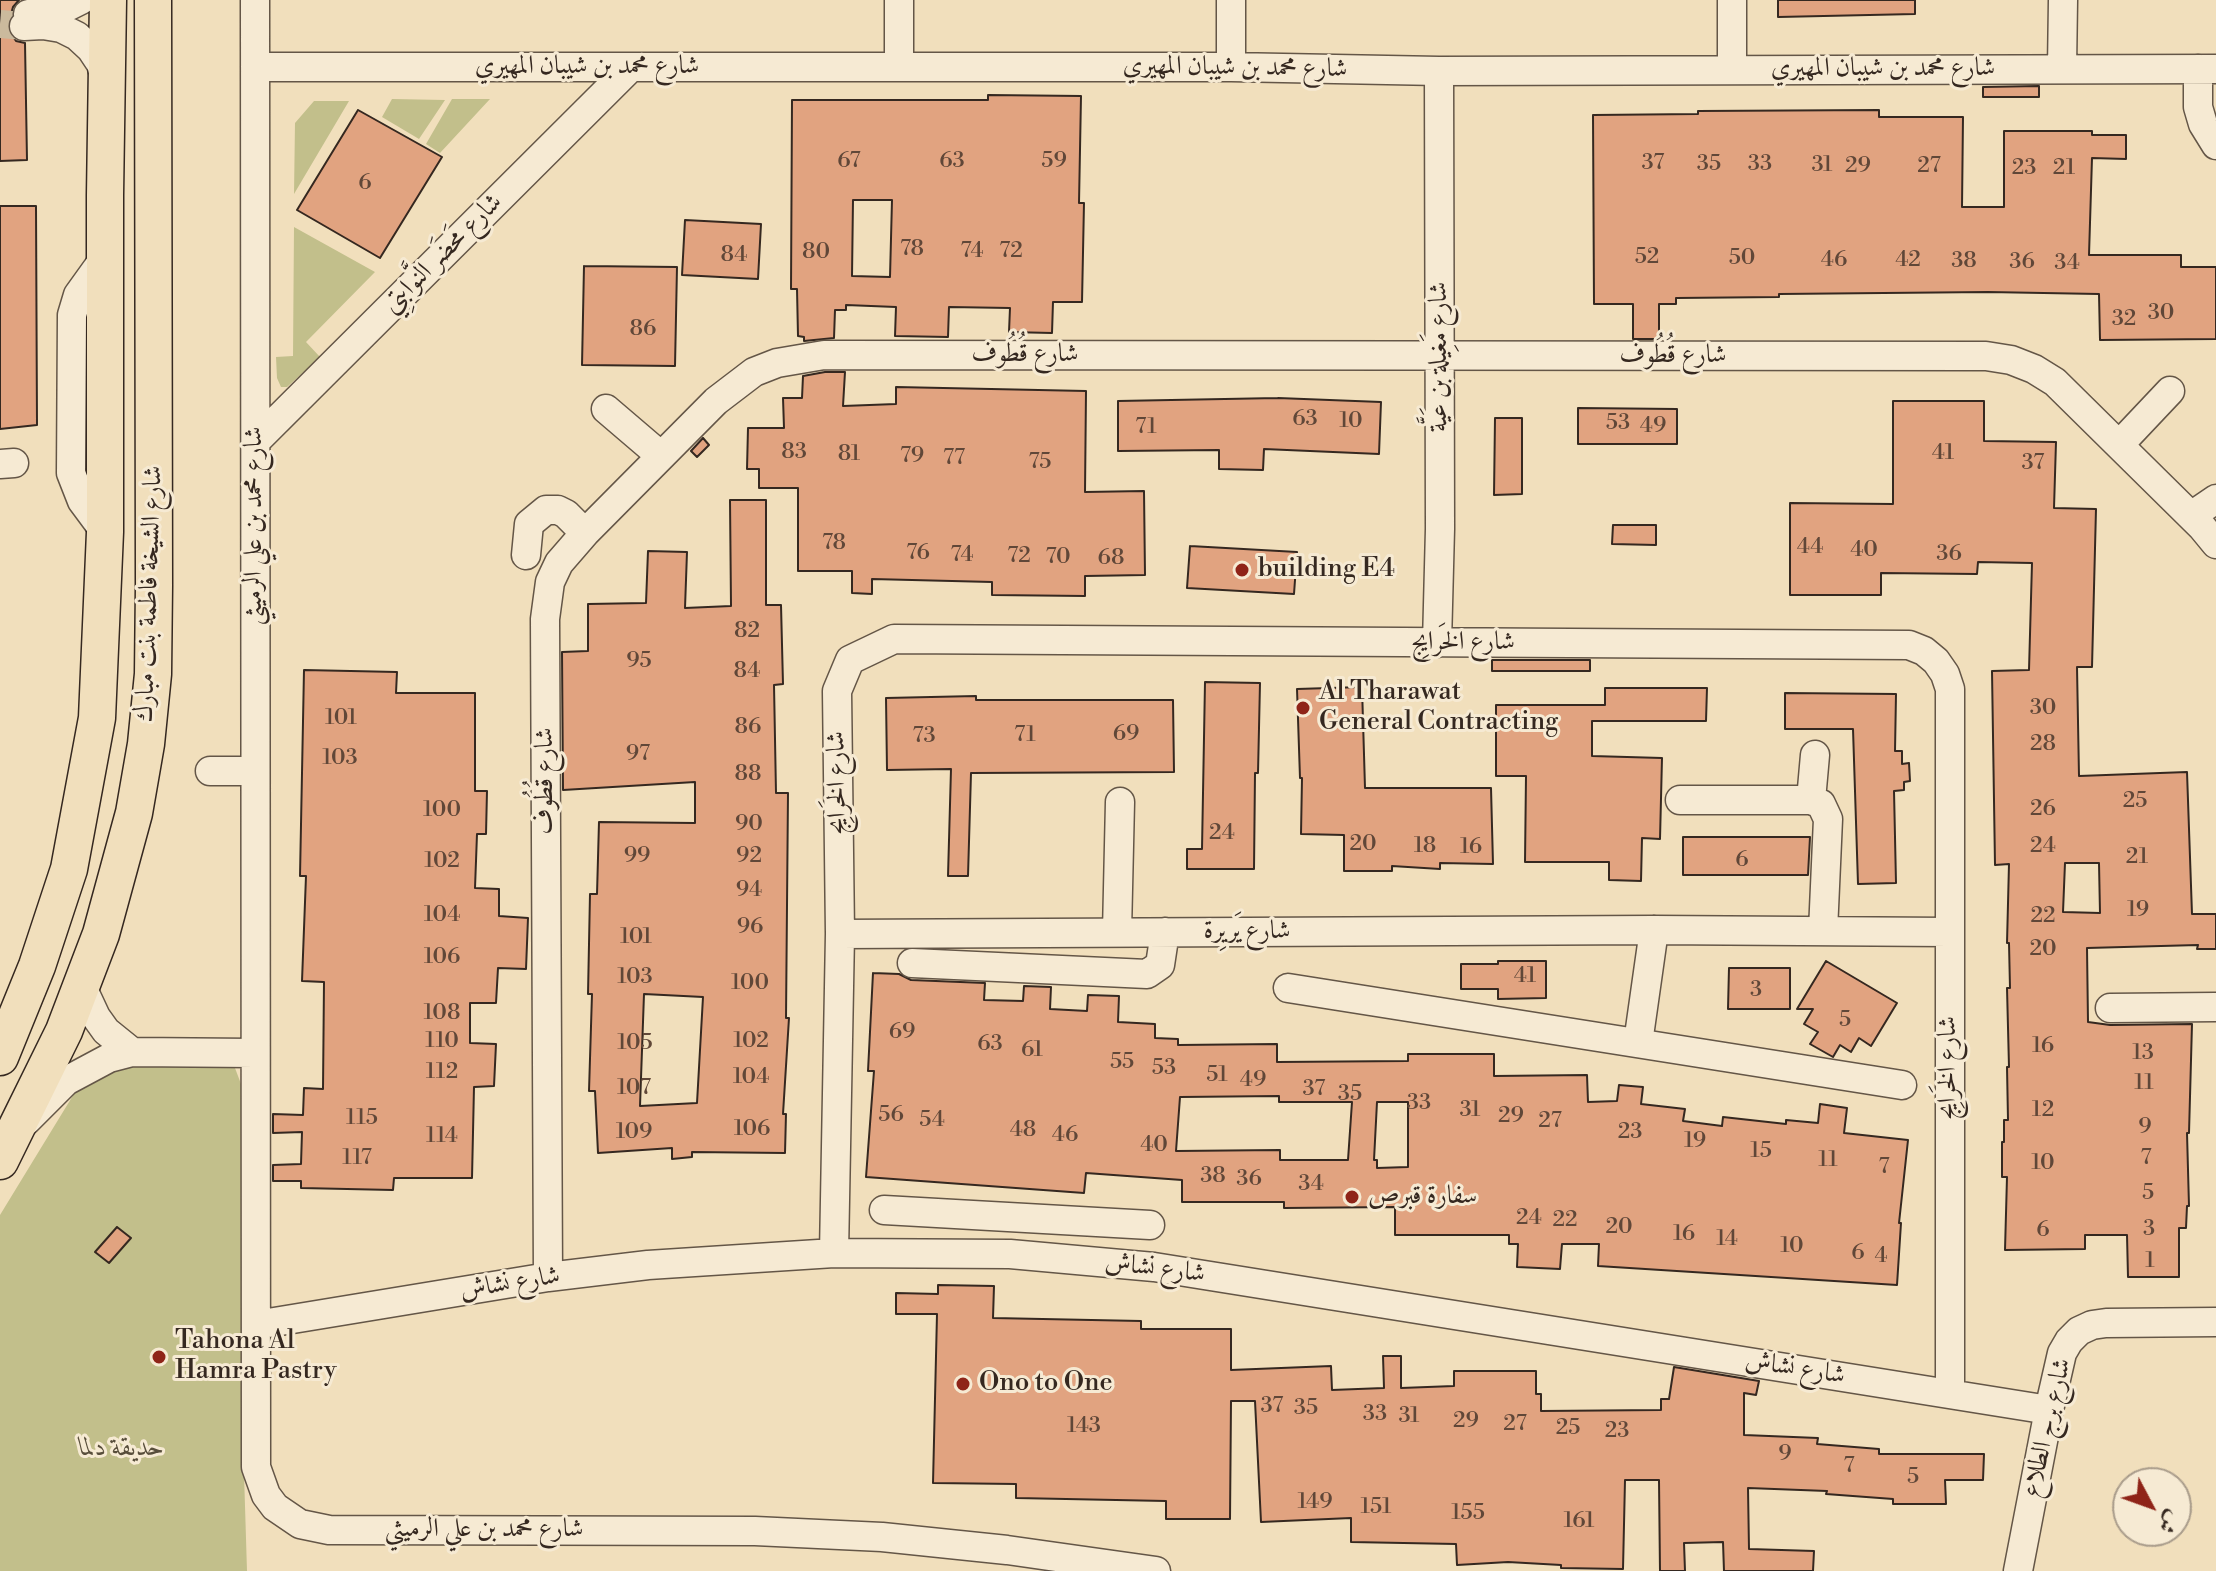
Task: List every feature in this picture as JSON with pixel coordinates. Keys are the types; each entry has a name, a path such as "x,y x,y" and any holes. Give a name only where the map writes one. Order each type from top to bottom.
{"main road":[{"name":"شارع الشيخة فاطمة بنت مبارك","path":"0,1057 54,919 79,824 97,718 105,532 108,0"},
{"path":"126,0 126,156 137,170 149,169 154,162"},
{"name":"شارع الشيخة فاطمة بنت مبارك","path":"9,1146 82,987 117,881 134,813 146,744 153,674 154,585 153,0"},
{"path":"106,256 109,246 118,240 130,248 135,505 154,585"}],"street":[{"path":"81,0 63,9 24,20 61,28 77,36 101,64 106,82"},
{"name":"شارع محمد بن علي الرميثي","path":"255,0 253,771 256,1467 259,1481 275,1507 300,1524 314,1528 755,1531 913,1540 1148,1570"},
{"path":"899,0 899,66"},
{"path":"1231,0 1231,67"},
{"path":"1732,0 1732,69"},
{"path":"2062,69 2063,0"},
{"name":"شارع محمد بن شيبان المهيري","path":"255,67 1231,67 1439,71 2207,69"},
{"name":"شارع مَحضَر النَّوابتِي","path":"256,441 631,67"},
{"path":"2207,69 2198,107 2203,124 2216,145"},
{"name":"شارع مَغِيلة بن عَيَّة","path":"1437,643 1440,529 1439,71"},
{"name":"شارع قُطُوف","path":"548,1277 546,602 550,582 559,563 585,533 661,456 734,385 765,367 800,357 1986,356 2022,365 2055,382 2216,544"},
{"path":"2119,445 2170,391"},
{"path":"606,409 661,456"},
{"path":"2191,516 2216,499"},
{"path":"526,555 529,524 533,517 546,510 566,514 585,533"},
{"name":"شارع الخَرايِج","path":"834,1253 840,934 837,691 850,660 894,639 1909,645 1924,651 1936,661 1950,689 1950,1394"},
{"path":"1811,800 1815,755"},
{"path":"210,771 253,771"},
{"path":"1680,800 1811,800 1821,804 1828,819 1823,931"},
{"path":"1117,932 1120,802"},
{"path":"1638,1043 1654,930"},
{"name":"شارع يَريِرة","path":"840,934 1654,930 1948,932"},
{"path":"912,963 1147,974 1160,965 1165,932"},
{"path":"990,966 999,933"},
{"path":"82,987 96,1017 112,1037 132,1052"},
{"path":"1288,988 1902,1085"},
{"path":"2110,1008 2216,1007"},
{"path":"9,1146 66,1081 109,1058 132,1052 254,1053"},
{"path":"884,1210 1150,1225"},
{"path":"1010,1254 1013,1217"},
{"name":"شارع نشاش","path":"256,1325 548,1277 648,1265 834,1253 1010,1254 1154,1267 2049,1410"},
{"name":"شارع برج الطلاع","path":"2018,1571 2062,1353 2079,1331 2106,1323 2216,1322"}],"green space":[{"path":"392,99 445,100 419,139 382,117"},
{"path":"452,99 490,99 440,153 426,144"},
{"path":"314,101 349,101 294,194 295,123"},
{"path":"294,227 375,272 306,342 320,357 287,387 281,387 277,378 276,357 293,356"},
{"name":"حديقة دلما","path":"212,1062 235,1068 244,1092 241,1376 247,1571 0,1571 0,1215 80,1084 100,1067"}],"building":[{"path":"0,0 19,0 13,7 7,28 16,41 25,43 27,160 0,161"},
{"path":"1778,0 1915,0 1915,14 1778,17"},
{"path":"2039,86 2039,97 1983,97 1983,87"},
{"path":"988,95 1081,96 1079,203 1084,203 1082,302 1053,302 1052,333 1009,332 1010,308 949,307 948,337 895,336 896,307 846,305 846,310 835,310 834,338 804,341 804,337 798,336 797,289 791,289 792,100 988,100","holes":["853,200 892,200 890,277 852,276"]},
{"path":"358,110 442,157 380,258 297,210"},
{"path":"1879,110 1879,117 1963,117 1962,207 2004,207 2004,131 2092,131 2092,135 2126,135 2126,159 2092,158 2089,255 2181,255 2181,267 2216,267 2216,339 2100,340 2099,294 1988,292 1676,298 1676,304 1659,304 1659,339 1633,339 1633,304 1594,304 1593,115"},
{"path":"0,206 36,206 37,425 0,429"},
{"path":"685,220 761,224 758,279 682,275"},
{"path":"584,266 677,267 675,366 582,365"},
{"path":"845,372 843,406 896,404 896,387 1086,391 1085,492 1144,491 1145,575 1085,576 1085,596 992,595 992,582 872,579 872,594 852,593 852,571 798,571 798,488 759,488 759,469 747,469 748,428 784,428 783,398 802,398 803,376"},
{"path":"1278,398 1381,402 1379,454 1264,449 1263,470 1219,469 1219,450 1118,451 1118,401"},
{"path":"1893,401 1984,401 1984,441 2056,442 2054,508 2096,509 2092,667 2077,667 2079,776 2187,772 2192,914 2216,914 2216,949 2197,949 2198,945 2087,948 2088,1022 2110,1025 2192,1024 2187,1133 2189,1206 2186,1228 2179,1228 2179,1277 2128,1277 2127,1235 2085,1235 2085,1249 2005,1250 2007,1177 2002,1177 2002,1142 2004,1120 2008,1120 2009,864 1995,865 1992,671 2029,670 2032,563 1978,562 1977,574 1881,573 1881,595 1790,595 1790,503 1893,504","holes":["2065,863 2099,863 2100,913 2063,912"]},
{"path":"1578,408 1677,409 1677,444 1578,444"},
{"path":"1495,418 1522,418 1522,494 1494,495"},
{"path":"703,438 709,445 697,457 691,451"},
{"path":"730,500 766,500 766,605 781,605 783,684 774,685 776,793 788,793 786,1018 789,1018 783,1114 786,1114 785,1153 692,1152 692,1157 672,1159 672,1148 598,1153 595,1091 589,1091 592,994 588,994 590,894 597,894 599,822 695,823 695,782 563,790 562,652 588,651 588,604 646,603 648,551 687,552 685,608 731,606","holes":["644,994 703,997 697,1103 640,1106"]},
{"path":"1613,525 1656,525 1656,545 1612,544"},
{"name":"building E4","path":"1190,546 1297,552 1294,594 1187,588"},
{"path":"1492,660 1590,660 1590,671 1492,671"},
{"path":"304,670 397,672 396,693 475,693 475,791 487,791 486,834 477,834 475,888 499,889 499,916 528,918 526,969 498,968 496,1003 470,1003 470,1043 496,1044 494,1086 474,1087 472,1178 394,1178 393,1190 301,1188 301,1181 273,1181 273,1165 301,1164 302,1132 273,1133 273,1114 303,1115 304,1088 323,1089 324,982 302,981 306,876 300,876"},
{"path":"1205,682 1260,683 1254,869 1187,869 1187,849 1202,849"},
{"path":"1362,687 1365,788 1491,788 1493,864 1440,863 1440,869 1392,866 1392,871 1344,871 1344,835 1301,834 1302,778 1297,689"},
{"path":"1605,688 1707,688 1706,721 1592,721 1592,756 1662,758 1660,839 1642,838 1641,881 1609,880 1609,862 1525,862 1526,776 1496,776 1496,705 1605,705"},
{"path":"1785,693 1896,694 1895,751 1902,751 1902,764 1909,763 1910,781 1904,782 1904,790 1894,791 1896,883 1858,884 1853,729 1785,729"},
{"path":"976,696 976,700 1173,700 1174,772 971,773 968,876 948,876 951,769 887,770 886,698"},
{"path":"1683,837 1810,837 1808,875 1683,875"},
{"path":"1498,961 1546,961 1546,998 1498,999 1498,989 1461,989 1461,964 1498,964"},
{"path":"1826,961 1897,1003 1871,1046 1859,1038 1851,1052 1840,1045 1833,1057 1810,1044 1818,1032 1804,1024 1813,1009 1797,1009"},
{"path":"1729,968 1790,968 1790,1009 1728,1009"},
{"path":"873,973 899,974 911,980 985,983 984,1000 1023,1001 1024,986 1051,987 1050,1009 1087,1011 1088,995 1119,996 1118,1022 1155,1024 1155,1038 1178,1039 1178,1045 1277,1044 1277,1062 1408,1061 1408,1054 1494,1054 1494,1076 1587,1075 1588,1102 1617,1101 1619,1085 1643,1087 1641,1104 1685,1109 1683,1121 1722,1126 1723,1117 1786,1124 1786,1120 1818,1123 1820,1104 1847,1108 1844,1133 1908,1140 1899,1223 1897,1285 1598,1266 1599,1244 1562,1244 1560,1269 1517,1267 1518,1244 1509,1244 1509,1235 1395,1235 1395,1207 1284,1208 1284,1202 1182,1202 1182,1180 1086,1173 1084,1193 866,1177 874,1071 868,1071","holes":["1279,1096 1279,1102 1352,1102 1348,1160 1280,1160 1280,1150 1176,1151 1180,1097","1377,1102 1408,1102 1408,1167 1377,1168 1377,1160 1374,1160"]},
{"path":"117,1227 131,1238 109,1263 95,1252"},
{"path":"938,1285 994,1286 993,1318 1141,1321 1141,1329 1231,1329 1231,1370 1331,1366 1332,1390 1384,1388 1383,1356 1401,1356 1401,1388 1454,1386 1454,1371 1536,1371 1536,1394 1541,1394 1541,1411 1661,1410 1661,1399 1669,1399 1674,1367 1759,1381 1756,1395 1744,1393 1744,1435 1818,1438 1817,1444 1879,1449 1879,1454 1984,1454 1983,1480 1945,1480 1946,1504 1893,1504 1893,1499 1826,1494 1827,1491 1748,1488 1749,1549 1814,1551 1813,1571 1724,1571 1723,1542 1684,1543 1685,1571 1660,1571 1659,1480 1625,1480 1623,1569 1561,1568 1561,1565 1508,1562 1457,1565 1456,1544 1351,1542 1351,1518 1261,1522 1255,1401 1231,1401 1230,1519 1166,1519 1166,1501 1016,1498 1016,1484 933,1483 937,1314 896,1314 896,1293 938,1294"}],"tunnel":[{"path":"0,24 24,26"}],"place":[{"name":"building E4","path":"1242,570"},
{"name":"Al Tharawat General Contracting","path":"1303,708"},
{"name":"سفارة قبرص","path":"1352,1197"},
{"name":"Tahona Al Hamra Pastry","path":"159,1357"},
{"name":"Ono to One","path":"963,1384"}]}
